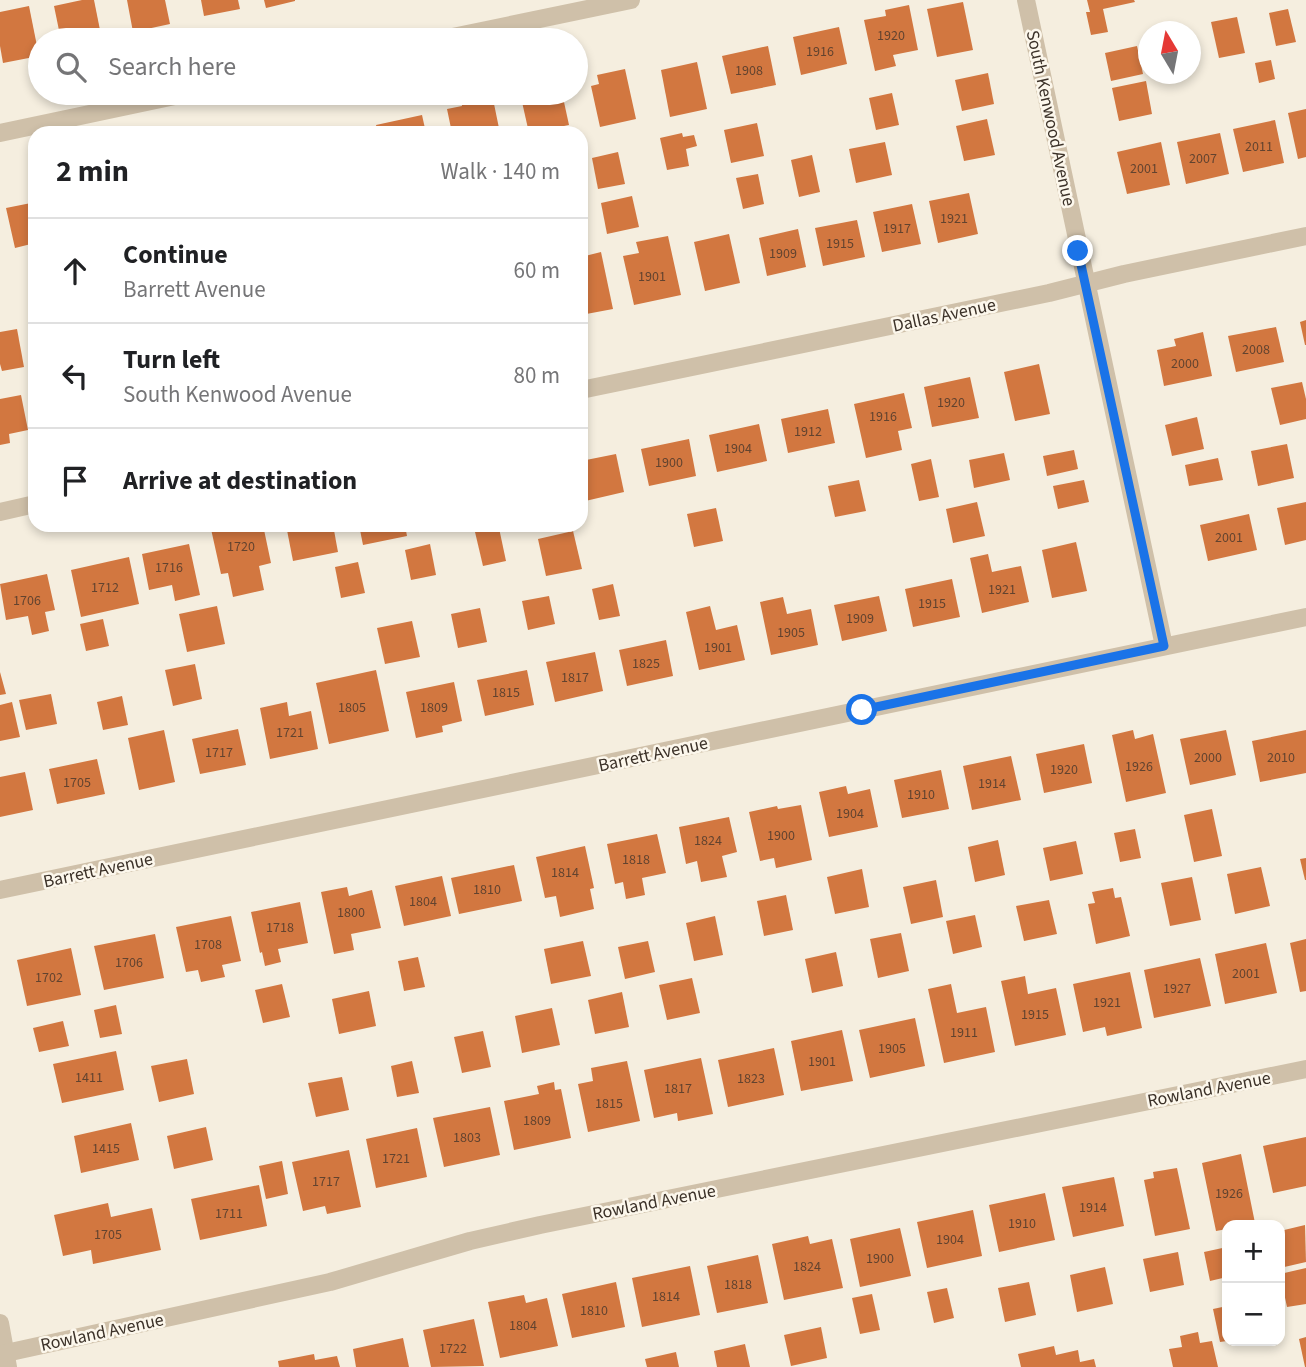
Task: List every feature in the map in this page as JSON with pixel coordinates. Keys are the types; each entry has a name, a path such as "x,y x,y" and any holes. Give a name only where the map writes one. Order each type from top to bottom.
{"street":[{"path":"496,28 631,0"},
{"name":"South Kenwood Avenue","path":"1026,0 1164,646"},
{"path":"33,126 132,105"},
{"path":"0,133 28,127"},
{"name":"Dallas Avenue","path":"588,389 1049,293 1124,274 1306,236"},
{"path":"0,512 28,506"},
{"name":"Barrett Avenue","path":"0,890 1306,617"},
{"name":"Rowland Avenue","path":"7,1360 330,1282 505,1233 1306,1069"},
{"path":"0,1323 7,1360"}],"building":[{"path":"94,0 100,28 59,28 54,6"},
{"path":"127,0 165,0 170,24 132,28"},
{"path":"201,0 238,0 240,9 204,16"},
{"path":"264,0 295,0 295,1 266,8"},
{"path":"1087,0 1135,2 1103,9 1108,32 1091,35 1086,12 1090,12"},
{"path":"963,2 973,50 937,57 927,9"},
{"path":"909,5 918,50 893,55 896,66 875,71 864,20 886,16 885,10"},
{"path":"29,6 33,28 28,28 28,58 3,63 0,12"},
{"path":"1288,9 1296,42 1276,46 1269,13"},
{"path":"1237,17 1245,53 1219,58 1211,22"},
{"path":"839,27 847,64 801,75 793,37"},
{"path":"768,46 776,85 731,94 722,56"},
{"path":"1137,46 1138,75 1111,81 1105,53"},
{"path":"1271,60 1275,79 1259,83 1255,63"},
{"path":"697,62 707,109 670,117 661,70"},
{"path":"625,69 636,119 600,127 591,86 599,84 597,75"},
{"path":"988,73 994,104 962,111 955,80"},
{"path":"1138,83 1147,84 1152,114 1119,121 1112,88"},
{"path":"892,93 899,125 876,130 869,98"},
{"path":"494,105 499,126 451,126 447,109"},
{"path":"523,105 565,105 569,125 527,126"},
{"path":"1306,109 1306,157 1298,159 1288,113"},
{"path":"422,115 424,126 376,126"},
{"path":"987,119 995,155 964,161 956,126"},
{"path":"1275,120 1284,163 1243,172 1233,129"},
{"path":"757,123 764,156 731,163 724,130"},
{"path":"682,133 683,137 694,135 697,146 686,149 689,166 667,170 660,138"},
{"path":"1220,133 1229,174 1186,184 1177,142"},
{"path":"885,142 892,175 856,183 849,149"},
{"path":"1161,142 1170,185 1127,194 1117,152"},
{"path":"618,152 625,184 598,189 592,158"},
{"path":"812,155 820,192 799,197 791,160"},
{"path":"758,174 764,204 743,209 736,178"},
{"path":"969,193 978,234 938,243 929,201"},
{"path":"632,196 639,227 607,234 601,203"},
{"path":"28,204 28,245 15,248 6,208"},
{"path":"912,204 921,244 882,252 873,212"},
{"path":"857,220 865,257 823,266 815,228"},
{"path":"798,229 806,267 767,276 759,238"},
{"path":"729,234 740,283 705,291 694,242"},
{"path":"668,236 681,295 634,305 623,256 639,253 636,242"},
{"path":"601,252 613,309 588,314 588,255"},
{"path":"1306,320 1306,345 1305,345 1300,322"},
{"path":"1276,327 1284,362 1236,372 1228,336"},
{"path":"17,329 24,367 2,371 0,332"},
{"path":"1203,332 1212,376 1164,386 1157,350 1176,346 1174,339"},
{"path":"1039,364 1050,414 1015,421 1004,372"},
{"path":"970,377 979,418 932,427 924,387"},
{"path":"1302,382 1306,399 1306,419 1280,425 1271,388"},
{"path":"904,393 912,428 898,431 902,450 866,458 854,404"},
{"path":"21,395 28,430 9,434 10,443 0,445 0,399"},
{"path":"828,409 835,443 788,453 781,419"},
{"path":"1197,417 1204,449 1172,456 1165,425"},
{"path":"759,424 767,461 717,472 709,435"},
{"path":"689,439 696,476 649,486 641,449"},
{"path":"1287,444 1294,478 1258,486 1251,451"},
{"path":"1074,450 1078,469 1047,476 1043,456"},
{"path":"1004,453 1010,480 974,488 969,460"},
{"path":"616,454 624,492 588,500 588,460"},
{"path":"1218,458 1223,480 1189,486 1185,465"},
{"path":"931,459 939,497 919,501 911,464"},
{"path":"859,480 866,511 835,517 828,486"},
{"path":"1084,480 1089,502 1058,509 1053,486"},
{"path":"977,502 985,536 953,543 946,509"},
{"path":"1306,502 1306,540 1285,545 1277,508"},
{"path":"716,508 723,541 694,547 687,514"},
{"path":"1249,514 1257,550 1208,561 1200,525"},
{"path":"212,532 264,532 271,563 259,566 264,590 233,597 228,573 221,574"},
{"path":"287,532 334,532 338,552 293,561"},
{"path":"360,532 406,532 407,536 363,545"},
{"path":"475,532 500,532 506,561 483,566"},
{"path":"573,532 582,569 546,576 538,539"},
{"path":"1076,542 1087,591 1052,598 1042,550"},
{"path":"189,544 200,595 175,601 172,585 149,590 142,554"},
{"path":"430,544 436,575 411,580 405,550"},
{"path":"988,554 992,572 1021,566 1029,602 982,613 970,558"},
{"path":"129,557 139,604 81,617 71,570"},
{"path":"358,562 365,593 341,598 335,567"},
{"path":"47,574 55,610 45,612 49,631 32,635 28,616 6,620 0,584"},
{"path":"952,579 960,617 913,627 905,589"},
{"path":"613,584 620,616 599,620 592,589"},
{"path":"549,596 555,624 528,630 522,601"},
{"path":"879,596 887,631 842,641 834,605"},
{"path":"783,597 787,614 811,609 818,645 771,655 760,602"},
{"path":"217,606 225,644 187,652 179,614"},
{"path":"710,606 716,630 737,625 745,660 699,670 686,612"},
{"path":"480,608 487,642 458,648 451,614"},
{"path":"103,619 109,646 86,651 80,624"},
{"path":"412,621 420,657 385,664 377,628"},
{"path":"666,640 673,676 627,686 619,650"},
{"path":"595,652 603,691 555,702 546,662"},
{"path":"195,664 202,699 173,706 165,670"},
{"path":"376,670 389,731 329,744 316,683"},
{"path":"527,670 534,705 485,716 477,680"},
{"path":"0,672 6,694 0,695"},
{"path":"454,682 462,721 442,726 443,732 416,738 406,692"},
{"path":"51,694 57,724 26,730 19,700"},
{"path":"122,696 128,725 103,730 97,702"},
{"path":"12,702 20,737 0,741 0,705"},
{"path":"287,702 289,716 311,711 318,749 270,759 260,708"},
{"path":"238,729 246,765 200,774 192,739"},
{"path":"164,730 175,782 139,790 128,738"},
{"path":"1133,730 1135,739 1153,734 1166,793 1126,802 1112,735"},
{"path":"1226,730 1236,775 1190,785 1180,739"},
{"path":"1306,730 1306,773 1260,782 1252,741"},
{"path":"1084,744 1092,783 1044,793 1036,754"},
{"path":"1011,756 1021,800 972,810 963,766"},
{"path":"97,759 105,794 57,804 49,769"},
{"path":"941,770 949,809 902,818 894,780"},
{"path":"25,772 33,810 0,817 0,777"},
{"path":"846,786 848,794 870,789 878,827 829,837 819,792"},
{"path":"801,805 812,860 776,868 774,858 760,861 749,812 777,806 778,809"},
{"path":"1212,809 1222,856 1194,862 1184,815"},
{"path":"729,817 737,852 722,856 727,877 701,882 697,861 686,864 679,827"},
{"path":"1135,829 1141,858 1120,862 1114,833"},
{"path":"657,834 666,873 642,878 645,895 626,899 623,882 615,884 607,844"},
{"path":"998,840 1005,875 975,882 968,847"},
{"path":"1076,841 1083,874 1050,881 1043,848"},
{"path":"585,846 594,888 590,889 594,909 560,917 556,896 545,898 536,857"},
{"path":"1306,858 1306,880 1305,880 1300,859"},
{"path":"514,865 522,901 459,914 451,878"},
{"path":"1261,867 1270,906 1235,914 1227,874"},
{"path":"862,869 869,907 835,914 827,877"},
{"path":"442,876 451,916 404,926 395,886"},
{"path":"1192,877 1201,920 1170,926 1161,883"},
{"path":"936,880 943,917 911,924 903,887"},
{"path":"347,887 349,896 372,890 381,928 351,934 354,950 334,954 321,892"},
{"path":"1113,888 1115,898 1121,897 1130,936 1096,944 1088,904 1095,903 1092,892"},
{"path":"786,895 793,930 764,936 757,901"},
{"path":"1049,900 1057,934 1024,941 1016,906"},
{"path":"300,902 308,943 278,949 281,962 265,966 251,912"},
{"path":"975,915 982,947 953,954 946,921"},
{"path":"231,916 241,961 222,965 225,977 201,982 198,970 186,972 176,927"},
{"path":"715,916 723,955 694,961 686,923"},
{"path":"901,933 909,971 878,978 870,939"},
{"path":"155,934 164,978 104,990 94,946"},
{"path":"1306,939 1306,991 1300,992 1290,943"},
{"path":"583,941 591,976 551,984 544,949"},
{"path":"648,941 655,972 625,979 618,947"},
{"path":"1266,943 1277,993 1225,1004 1215,954"},
{"path":"71,948 81,995 27,1006 17,960"},
{"path":"836,952 843,986 812,993 805,959"},
{"path":"418,957 425,987 404,991 398,961"},
{"path":"1200,958 1211,1006 1154,1018 1144,970"},
{"path":"1130,972 1142,1028 1107,1036 1105,1027 1083,1032 1073,984"},
{"path":"1025,976 1028,994 1056,988 1066,1035 1015,1046 1001,981"},
{"path":"692,978 700,1013 667,1020 659,985"},
{"path":"282,984 290,1017 263,1023 255,990"},
{"path":"951,984 957,1013 986,1007 995,1052 944,1063 928,989"},
{"path":"369,991 376,1026 339,1034 332,999"},
{"path":"622,992 629,1027 595,1034 588,1000"},
{"path":"116,1005 122,1034 100,1038 94,1010"},
{"path":"552,1008 560,1045 522,1053 515,1016"},
{"path":"915,1018 925,1066 870,1078 859,1030"},
{"path":"63,1021 69,1046 39,1052 33,1028"},
{"path":"842,1030 853,1081 801,1091 791,1041"},
{"path":"483,1031 491,1067 462,1073 454,1037"},
{"path":"774,1048 784,1095 728,1107 718,1060"},
{"path":"116,1051 124,1090 62,1103 53,1064"},
{"path":"701,1058 713,1114 678,1121 677,1113 654,1118 644,1070"},
{"path":"187,1059 194,1094 159,1102 151,1066"},
{"path":"412,1061 419,1093 397,1097 391,1066"},
{"path":"627,1061 640,1121 588,1132 578,1084 593,1081 591,1068"},
{"path":"342,1077 349,1110 316,1117 308,1083"},
{"path":"554,1082 555,1090 561,1089 571,1138 514,1150 504,1101 539,1094 537,1086"},
{"path":"490,1107 500,1155 444,1167 433,1118"},
{"path":"131,1123 139,1160 81,1173 74,1136"},
{"path":"206,1127 213,1160 174,1169 167,1136"},
{"path":"417,1128 427,1177 376,1188 366,1139"},
{"path":"1306,1137 1306,1186 1273,1193 1263,1146"},
{"path":"349,1150 361,1207 327,1214 325,1206 303,1211 292,1162"},
{"path":"1241,1154 1254,1220 1222,1220 1222,1230 1216,1231 1202,1163"},
{"path":"282,1161 288,1194 266,1199 259,1166"},
{"path":"1177,1168 1190,1229 1155,1236 1144,1180 1154,1178 1153,1172"},
{"path":"1114,1177 1124,1226 1073,1237 1062,1187"},
{"path":"259,1185 267,1226 200,1240 191,1199"},
{"path":"1045,1193 1055,1240 999,1252 989,1205"},
{"path":"108,1203 111,1217 152,1208 161,1250 93,1264 91,1250 63,1256 54,1215"},
{"path":"973,1210 982,1256 927,1268 917,1222"},
{"path":"1305,1225 1306,1262 1285,1267 1285,1230"},
{"path":"900,1228 911,1276 860,1287 850,1239"},
{"path":"808,1236 810,1244 832,1239 843,1288 784,1300 772,1244"},
{"path":"1222,1248 1222,1278 1210,1281 1204,1252"},
{"path":"1178,1252 1184,1285 1150,1292 1143,1259"},
{"path":"758,1255 768,1303 717,1313 707,1266"},
{"path":"690,1266 700,1315 642,1327 632,1278"},
{"path":"1105,1267 1113,1304 1077,1312 1070,1275"},
{"path":"1306,1268 1306,1304 1287,1307 1285,1273"},
{"path":"616,1282 625,1327 572,1338 562,1294"},
{"path":"1029,1282 1036,1315 1005,1322 998,1288"},
{"path":"947,1288 954,1318 934,1323 927,1292"},
{"path":"872,1294 880,1330 860,1334 852,1298"},
{"path":"524,1295 526,1303 547,1298 558,1346 500,1358 488,1302"},
{"path":"1222,1307 1222,1342 1220,1342 1213,1309"},
{"path":"474,1319 484,1366 431,1367 423,1330"},
{"path":"821,1327 827,1358 791,1366 784,1335"},
{"path":"1198,1332 1200,1343 1212,1341 1218,1367 1173,1367 1169,1349 1182,1347 1180,1336"},
{"path":"1306,1337 1306,1367 1305,1367 1299,1339"},
{"path":"403,1338 409,1367 356,1367 353,1349"},
{"path":"745,1344 750,1367 717,1367 714,1351"},
{"path":"1054,1346 1056,1355 1078,1350 1080,1362 1094,1359 1096,1367 1021,1367 1018,1354"},
{"path":"676,1352 679,1367 647,1367 645,1359"},
{"path":"314,1354 315,1360 337,1356 340,1367 279,1367 278,1361"}],"route":[{"path":"862,710 1164,646 1078,251"}]}
